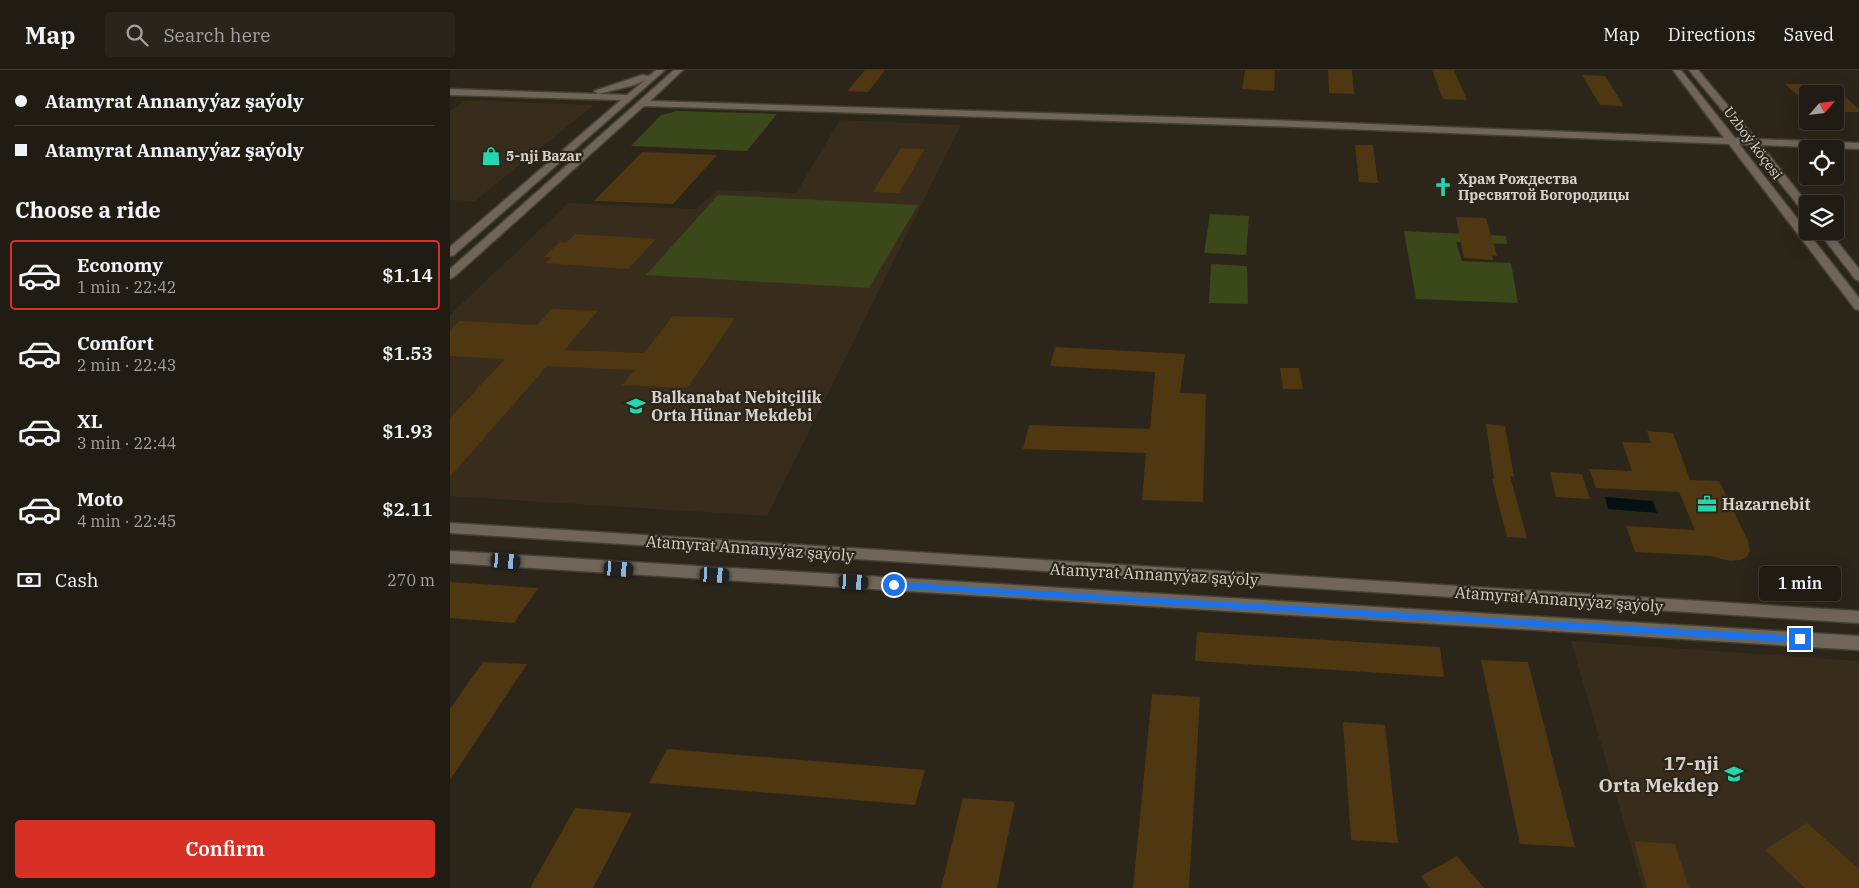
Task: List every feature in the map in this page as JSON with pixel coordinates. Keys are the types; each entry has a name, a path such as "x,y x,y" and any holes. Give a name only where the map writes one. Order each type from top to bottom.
{"street":[{"path":"563,96 628,84 659,70"},
{"path":"450,253 659,70"},
{"path":"450,275 679,70"},
{"name":"Uzboý köçesi","path":"1677,70 1859,306"},
{"name":"Uzboý köçesi","path":"1693,70 1746,132 1799,200"},
{"path":"450,92 629,98"},
{"path":"645,100 702,105 1258,123 1859,146"},
{"path":"645,100 1009,107 1859,136"},
{"path":"616,126 647,114 702,105"},
{"path":"1830,240 1859,277"},
{"name":"Atamyrat Annanyýaz şaýoly","path":"450,528 1859,617"},
{"name":"Atamyrat Annanyýaz şaýoly","path":"450,558 1859,643"}],"shaded area":[{"name":"5-nji Bazar","path":"466,100 594,105 475,201 450,200 450,111"},
{"name":"Balkanabat Nebitçilik Orta Hünar Mekdebi","path":"840,120 961,125 767,516 450,496 450,315 568,203 696,209 717,190 796,193"},
{"path":"1605,497 1653,501 1657,513 1608,509"},
{"name":"17-nji Orta Mekdep","path":"1571,641 1859,661 1859,888 1643,888"}],"green space":[{"path":"677,111 777,114 747,151 631,146 661,115"},
{"path":"718,195 918,205 869,288 646,275"},
{"path":"1210,214 1249,216 1246,255 1204,253"},
{"path":"1404,231 1506,236 1507,244 1456,242 1462,261 1511,263 1518,303 1416,299"},
{"path":"1211,264 1247,266 1248,304 1209,303"}],"building":[{"path":"865,70 885,70 868,92 847,91"},
{"path":"1245,70 1275,70 1274,91 1242,89"},
{"path":"1328,70 1352,70 1354,94 1329,93"},
{"path":"1432,70 1454,70 1467,100 1443,99"},
{"path":"1582,75 1605,76 1624,106 1600,105"},
{"path":"1785,84 1831,85 1799,85 1799,96"},
{"path":"1844,96 1859,109 1859,112 1844,112"},
{"path":"1355,145 1373,145 1378,183 1359,182"},
{"path":"901,148 925,149 899,193 873,192"},
{"path":"642,152 717,155 673,204 594,201"},
{"path":"1456,217 1486,218 1497,256 1492,255 1493,260 1464,258"},
{"path":"575,234 656,239 628,269 545,263 552,257 544,257 560,242 566,243"},
{"path":"552,309 598,311 564,350 644,353 673,316 735,318 687,388 622,385 634,370 547,366 450,477 450,418 505,359 450,356 450,330 459,321 537,325"},
{"path":"1055,347 1185,354 1180,393 1206,394 1203,502 1142,500 1146,453 1023,449 1029,425 1150,429 1155,372 1050,366"},
{"path":"1280,368 1299,368 1303,389 1283,389"},
{"path":"1486,424 1505,426 1514,477 1510,476 1527,538 1507,537 1492,479 1494,479"},
{"path":"1647,431 1673,433 1690,480 1719,481 1748,541 1750,551 1747,557 1730,561 1711,556 1635,552 1626,526 1695,530 1679,492 1596,488 1589,469 1632,471 1622,442 1651,443"},
{"path":"1550,472 1582,474 1590,499 1556,497"},
{"path":"450,582 538,588 514,623 450,618"},
{"path":"1197,632 1440,647 1444,677 1195,661"},
{"path":"1481,660 1528,662 1575,847 1520,844"},
{"path":"483,662 527,664 450,780 450,709"},
{"path":"1152,694 1200,697 1189,888 1133,888"},
{"path":"1343,722 1385,725 1398,843 1351,840"},
{"path":"667,749 925,770 915,805 649,783"},
{"path":"963,798 1015,802 997,888 941,888"},
{"path":"575,808 632,813 593,888 530,888"},
{"path":"1807,823 1859,869 1859,888 1805,888 1765,850"},
{"path":"1634,841 1675,844 1689,888 1647,888"},
{"path":"1457,856 1484,888 1430,888 1421,876"}],"place":[{"name":"5-nji Bazar","path":"491,156"},
{"name":"Храм Рождества Пресвятой Богородицы","path":"1443,187"},
{"name":"Balkanabat Nebitçilik Orta Hünar Mekdebi","path":"636,406"},
{"name":"Hazarnebit","path":"1707,504"},
{"name":"17-nji Orta Mekdep","path":"1734,774"}],"route":[{"path":"894,585 1800,639"}]}
